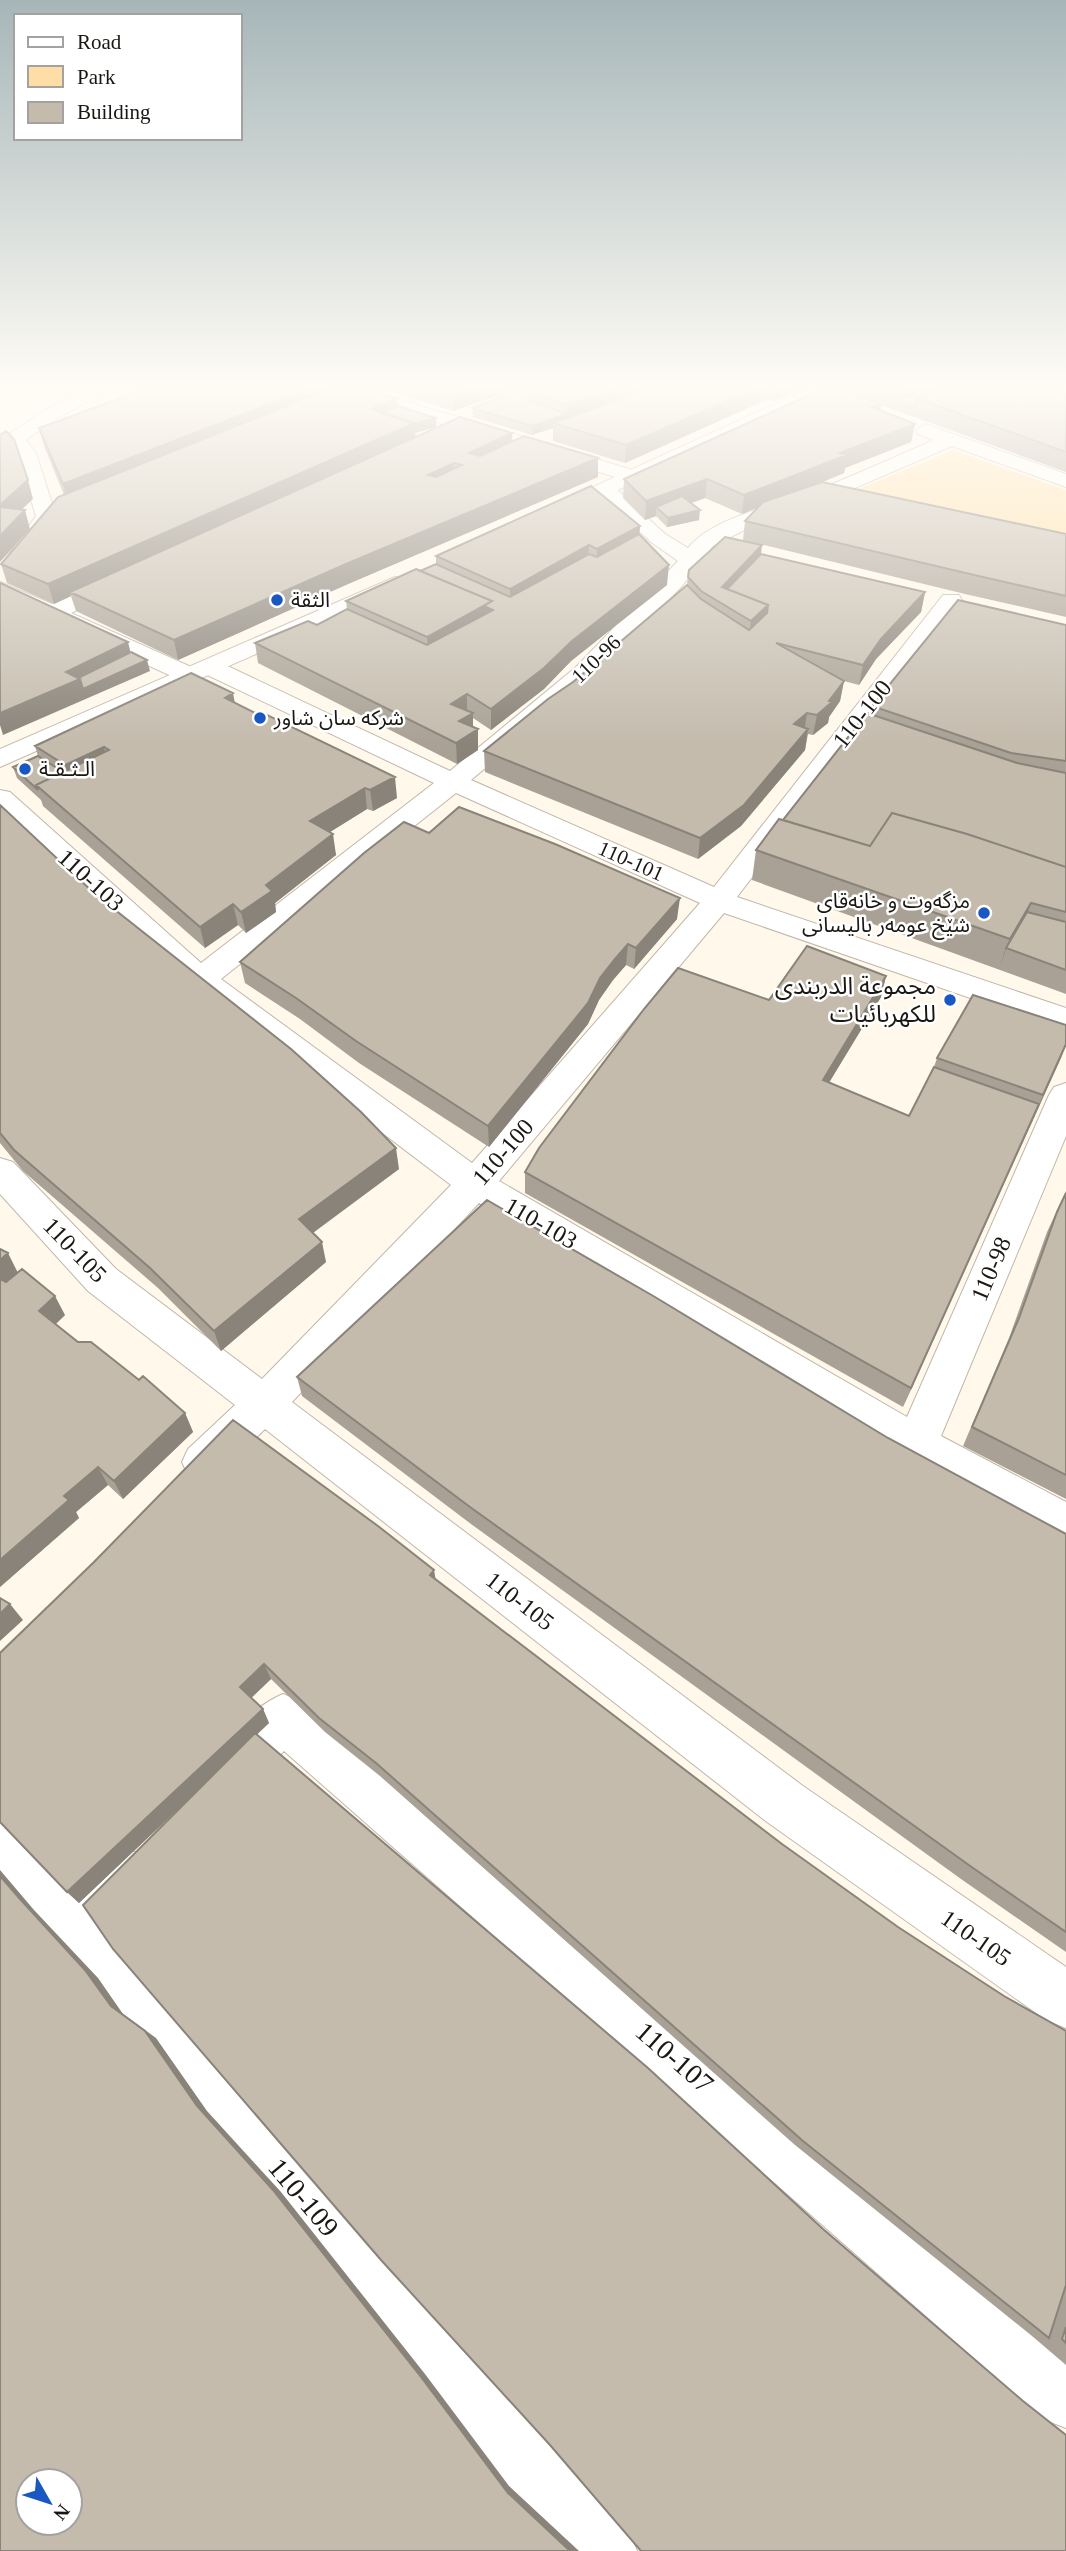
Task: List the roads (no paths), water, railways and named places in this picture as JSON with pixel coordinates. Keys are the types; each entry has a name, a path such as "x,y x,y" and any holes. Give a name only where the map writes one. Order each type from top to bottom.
{"street":[{"path":"0,578 52,514 48,507"},
{"path":"534,521 565,507"},
{"path":"625,507 658,538 698,551 744,551"},
{"name":"110-96","path":"200,979 453,782 585,672 674,581 698,551 749,520 786,507"},
{"path":"52,613 140,573"},
{"path":"3,755 410,577"},
{"name":"110-101","path":"0,589 52,613 200,671 719,900 1066,1020"},
{"name":"110-100","path":"183,1481 264,1404 475,1184 865,731 951,600"},
{"name":"110-103","path":"0,798 200,979 475,1184 916,1444 1066,1525"},
{"name":"110-98","path":"916,1444 1066,1095"},
{"name":"110-105","path":"0,1171 102,1280 785,1804 1066,2000"},
{"name":"110-107","path":"73,1924 283,1718 1066,2396"},
{"name":"110-109","path":"0,1846 73,1924 603,2551"}],"place":[{"name":"الثقة","path":"277,600"},
{"name":"شرکە سان شاور","path":"260,718"},
{"name":"الـثـقـة","path":"25,769"},
{"name":"مزگەوت و خانەقای شێخ عومەر بالیسانی","path":"984,913"},
{"name":"مجموعة الدربندی للكهربائیات","path":"950,1000"}]}
